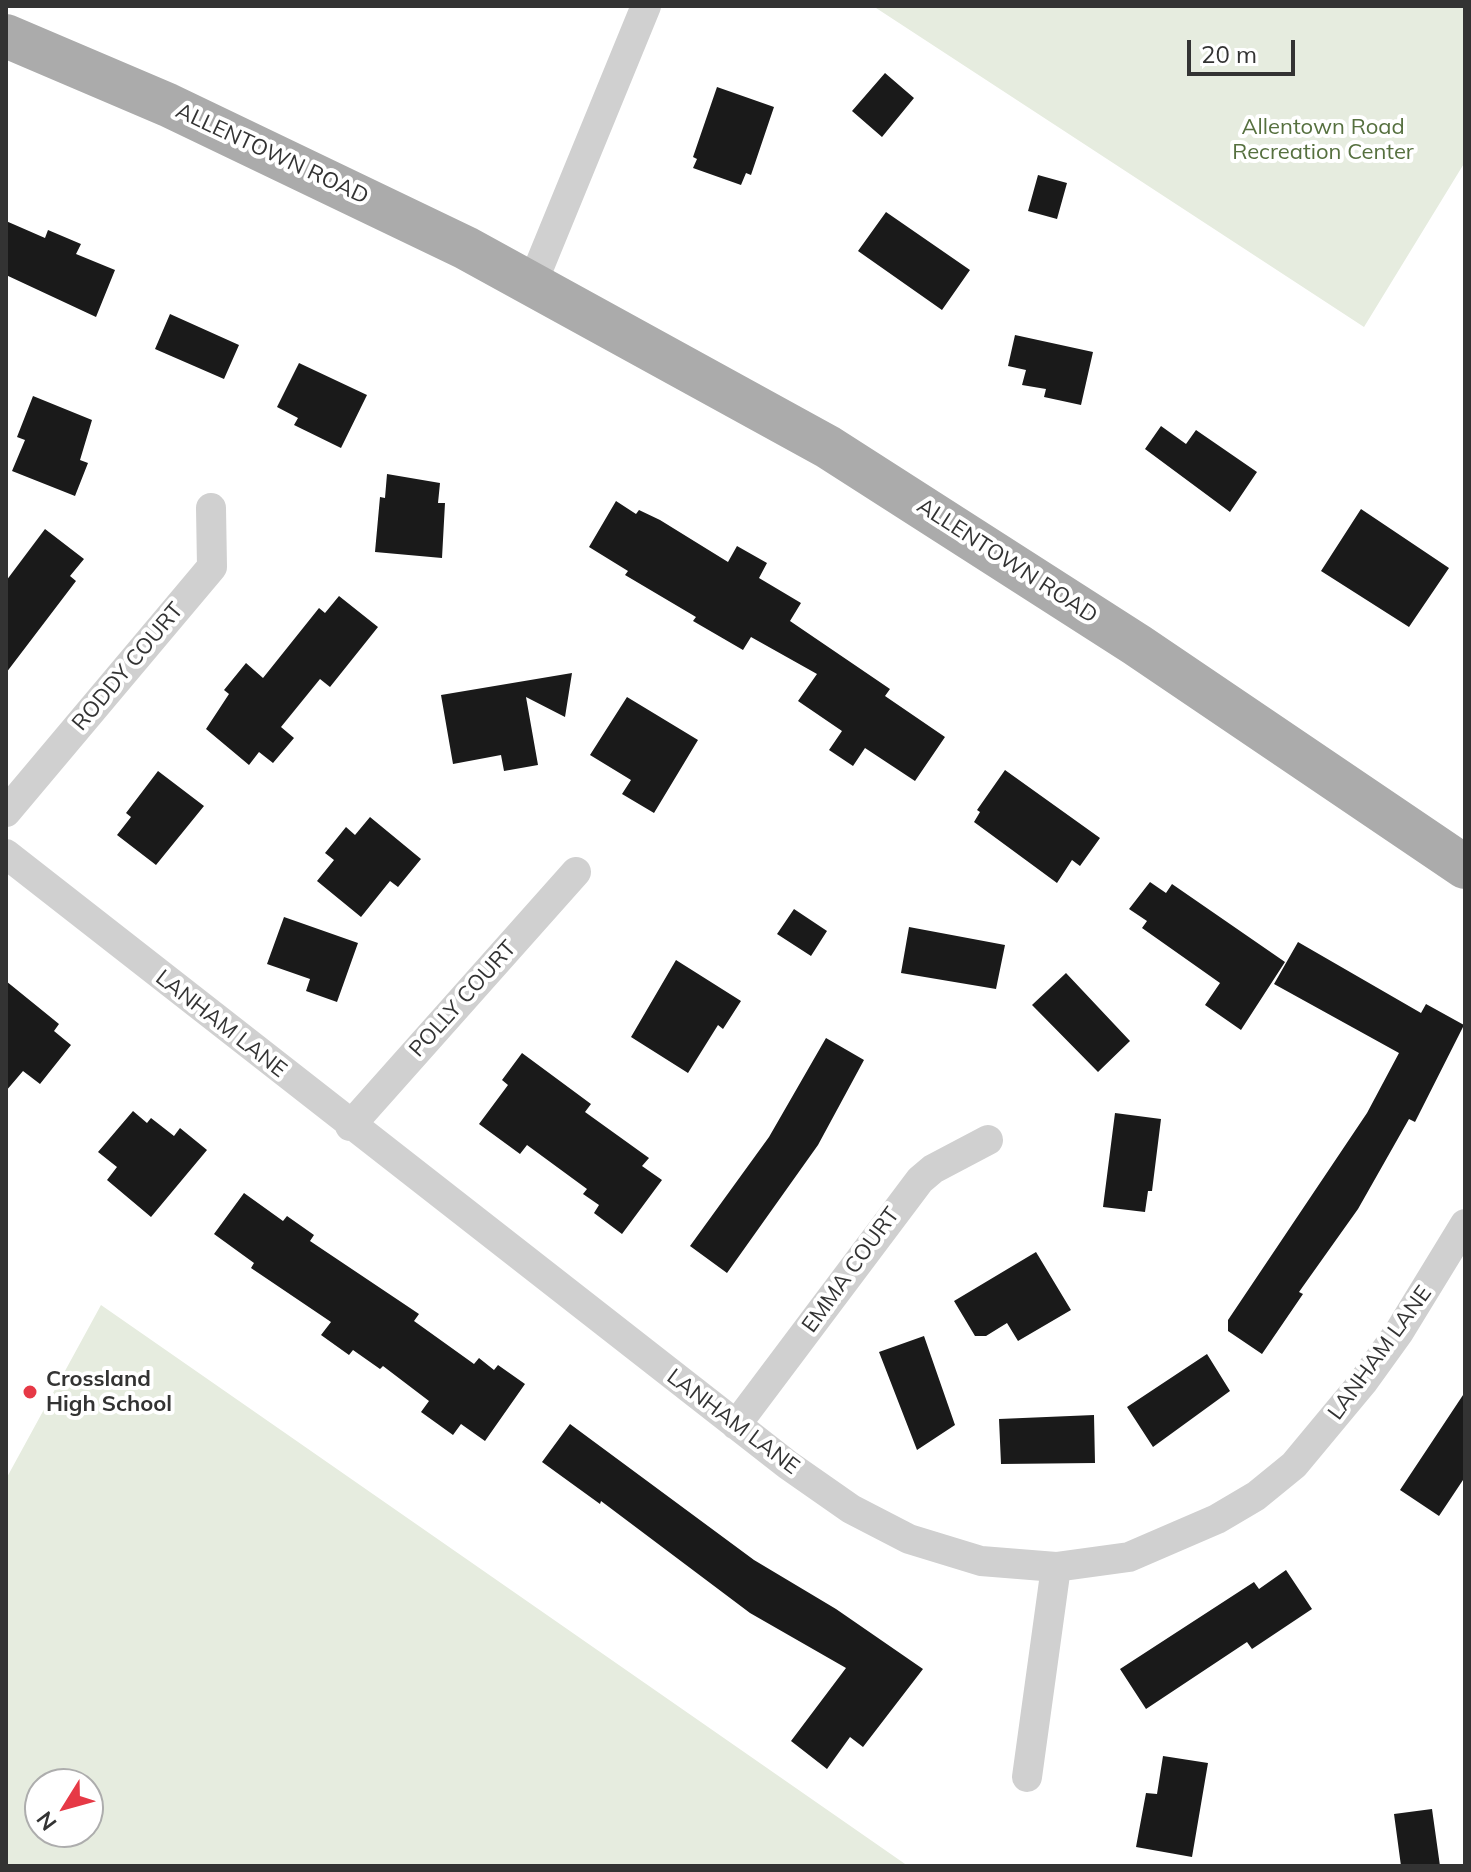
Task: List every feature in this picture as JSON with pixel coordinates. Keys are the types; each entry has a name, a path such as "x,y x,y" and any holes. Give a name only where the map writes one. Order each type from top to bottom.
{"main road":[{"name":"ALLENTOWN ROAD","path":"6,36 168,105 381,206 532,284 828,447 988,546 1465,867"}],"street":[{"path":"532,284 646,6"},
{"name":"RODDY COURT","path":"6,812 212,567 211,508"},
{"name":"LANHAM LANE","path":"6,854 350,1126 736,1425 851,1509 909,1539 981,1561 1056,1567 1129,1557 1173,1539 1256,1496 1294,1465 1399,1332 1465,1224"},
{"name":"POLLY COURT","path":"350,1126 576,872"},
{"name":"EMMA COURT","path":"736,1425 894,1209 933,1169 988,1140"},
{"path":"1027,1777 1056,1567"}],"green space":[{"name":"Allentown Road Recreation Center","path":"873,6 1465,6 1465,162 1364,327"},
{"path":"101,1305 908,1866 6,1866 6,1479"}],"building":[{"path":"885,73 914,98 882,137 852,111"},
{"path":"717,87 774,107 751,175 746,173 741,185 693,168 697,159 693,157"},
{"path":"1038,175 1067,183 1057,219 1028,211"},
{"path":"886,212 970,270 942,310 858,251"},
{"path":"6,221 45,238 48,230 81,244 76,254 115,270 96,317 6,275"},
{"path":"170,314 239,345 224,379 155,349"},
{"path":"1015,335 1093,352 1081,405 1044,397 1046,389 1022,385 1026,370 1008,366"},
{"path":"299,363 367,395 341,448 294,425 298,418 277,407"},
{"path":"33,396 92,420 80,460 88,463 75,496 12,471 25,440 17,437"},
{"path":"1161,426 1186,444 1196,430 1257,472 1230,512 1145,449"},
{"path":"387,474 440,483 438,503 445,503 442,558 375,552 380,497 385,498"},
{"path":"616,501 636,514 639,510 660,520 728,562 737,546 767,563 759,578 801,603 790,621 890,689 885,696 945,737 915,781 865,748 853,766 829,750 842,731 798,701 817,674 751,637 743,650 693,621 696,617 625,575 628,571 589,547"},
{"path":"1361,509 1449,568 1409,627 1321,571"},
{"path":"45,529 84,559 70,576 76,581 6,673 6,581"},
{"path":"339,596 378,627 330,687 320,679 281,727 294,738 273,763 259,752 249,765 206,729 229,694 224,690 246,663 263,678 319,608 325,613"},
{"path":"572,673 565,717 526,697 538,765 504,771 501,755 453,764 441,695"},
{"path":"627,697 698,740 654,813 622,794 631,780 590,755"},
{"path":"1005,770 1100,838 1080,866 1072,860 1057,883 974,822 980,812 977,810"},
{"path":"158,771 204,806 156,865 117,835 131,817 126,813"},
{"path":"370,817 421,859 398,887 390,881 361,917 317,881 334,860 325,853 346,827 355,835"},
{"path":"1150,882 1166,893 1172,884 1285,962 1241,1030 1205,1005 1220,983 1142,928 1147,921 1129,909"},
{"path":"794,909 827,931 811,956 777,934"},
{"path":"284,917 358,943 337,1002 306,991 310,979 267,964"},
{"path":"909,927 1005,945 996,989 901,973"},
{"path":"1298,942 1421,1013 1426,1004 1464,1025 1415,1122 1409,1119 1358,1209 1299,1292 1303,1294 1262,1354 1228,1331 1228,1320 1367,1113 1399,1053 1274,984"},
{"path":"676,960 741,1001 723,1029 718,1025 688,1073 631,1037"},
{"path":"1066,973 1130,1041 1098,1072 1032,1005"},
{"path":"6,981 59,1024 54,1031 71,1045 40,1084 23,1071 6,1091"},
{"path":"826,1038 864,1060 818,1145 727,1273 690,1246 769,1137"},
{"path":"522,1053 591,1104 585,1112 649,1158 642,1166 662,1180 622,1234 594,1213 599,1205 583,1194 587,1189 527,1145 520,1154 479,1124 508,1085 502,1080"},
{"path":"133,1111 147,1123 151,1118 174,1136 180,1128 207,1150 151,1217 107,1180 117,1167 98,1152"},
{"path":"1115,1113 1161,1119 1152,1191 1148,1191 1145,1212 1103,1207"},
{"path":"244,1193 283,1221 287,1216 314,1235 310,1241 419,1314 414,1321 474,1364 479,1358 494,1370 498,1365 525,1384 485,1441 461,1424 453,1435 421,1412 429,1401 383,1366 380,1369 353,1350 349,1355 321,1335 331,1322 251,1268 254,1263 214,1234"},
{"path":"1036,1252 1071,1310 1018,1341 1007,1323 986,1336 975,1336 954,1301"},
{"path":"924,1336 955,1425 917,1450 879,1352"},
{"path":"1207,1354 1230,1391 1153,1447 1127,1407"},
{"path":"1465,1392 1465,1477 1439,1516 1400,1490"},
{"path":"1094,1415 1095,1463 1001,1464 999,1419"},
{"path":"570,1424 754,1560 836,1609 923,1669 863,1747 850,1737 827,1769 791,1741 846,1668 750,1613 601,1501 600,1504 542,1462"},
{"path":"1286,1570 1312,1609 1252,1649 1247,1642 1146,1709 1120,1669 1254,1582 1259,1589"},
{"path":"1163,1756 1208,1763 1192,1857 1136,1847 1146,1793 1157,1794"},
{"path":"1432,1809 1440,1866 1401,1866 1394,1814"}],"place":[{"name":"Crossland High School","path":"30,1392"}]}
